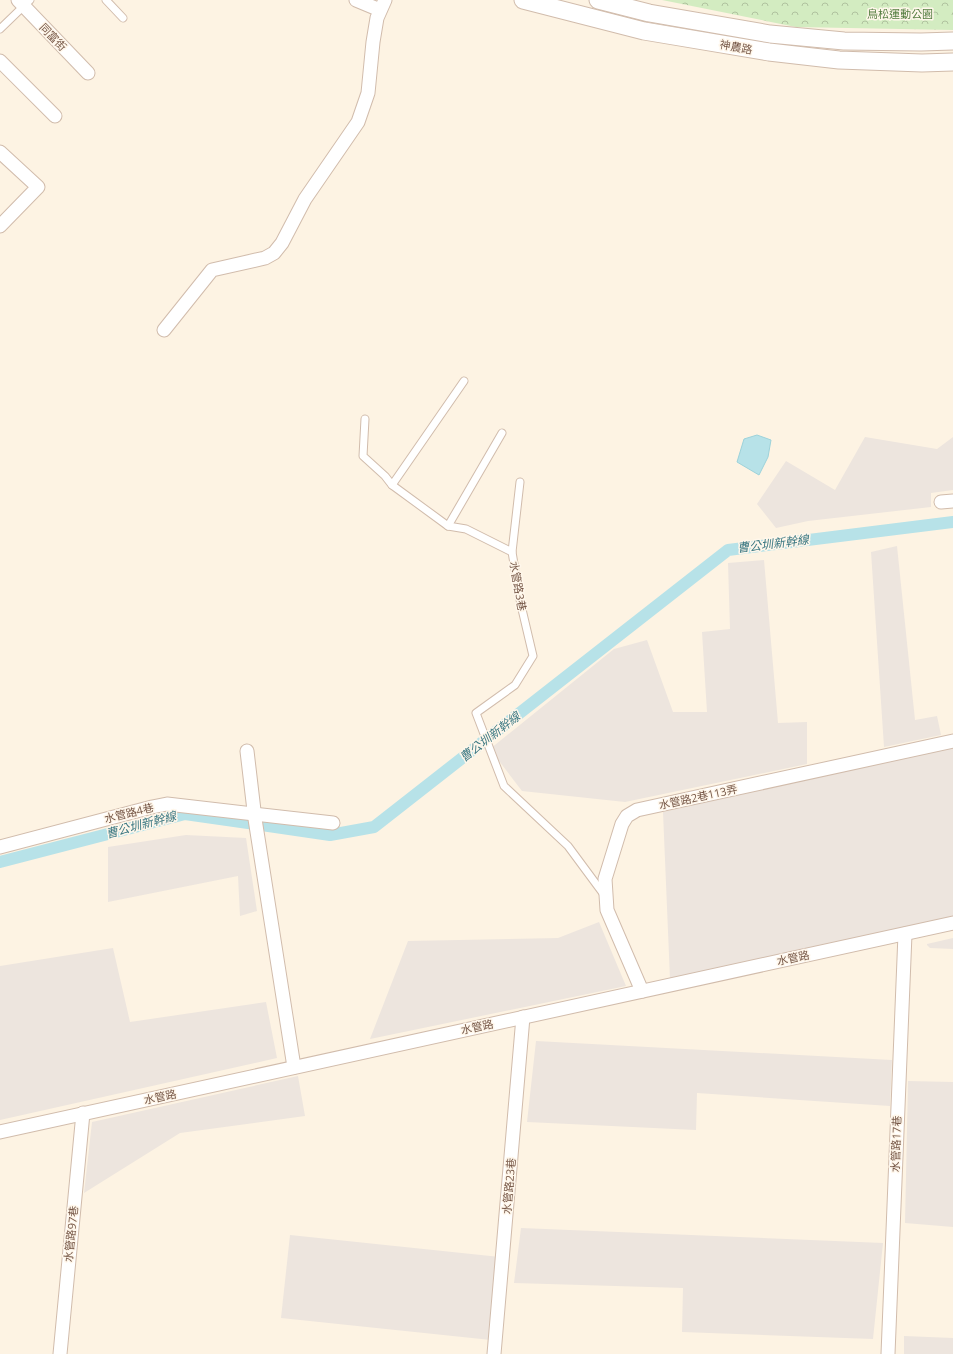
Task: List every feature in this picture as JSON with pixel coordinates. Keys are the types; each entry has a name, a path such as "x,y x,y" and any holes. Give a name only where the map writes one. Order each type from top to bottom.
{"street":[{"path":"164,330 212,270 265,258 279,248 305,199 358,122 368,93 377,18 383,5 356,0"},
{"name":"神農路","path":"523,0 644,31 769,52 839,60 922,63 953,62"},
{"name":"神農路","path":"598,0 649,13 770,34 844,41 953,41"},
{"name":"同富街","path":"24,2 88,73"},
{"path":"0,62 55,116"},
{"path":"0,152 38,187 0,226"},
{"name":"水管路2巷113弄","path":"642,992 607,910 605,879 622,824 627,816 637,810 953,741"},
{"path":"247,751 255,816 294,1067"},
{"name":"水管路4巷","path":"0,847 167,804 255,816 333,823"},
{"name":"水管路","path":"0,1132 953,923"},
{"name":"水管路17巷","path":"888,1354 905,934"},
{"name":"水管路23巷","path":"494,1354 523,1017"},
{"name":"水管路97巷","path":"60,1354 83,1113"}],"lane":[{"path":"106,0 123,18"},
{"path":"0,29 24,2"},
{"path":"392,484 464,381"},
{"name":"水管路3巷","path":"365,418 363,456 392,484 448,526 466,529 512,552 521,605 533,656 515,685 476,713 504,786 568,846 606,898"},
{"path":"448,526 502,433"},
{"path":"512,552 520,482"}],"shaded area":[{"path":"865,437 937,449 953,437 953,490 931,493 931,507 808,521 776,528 757,504 786,461 835,490"},
{"path":"897,546 915,720 937,716 941,735 884,747 871,552"},
{"path":"764,560 778,723 807,722 807,764 625,802 522,791 490,749 614,649 647,640 673,712 707,712 702,632 730,629 728,563"},
{"path":"953,747 953,916 670,979 663,812"},
{"path":"186,835 246,838 257,911 240,916 238,876 108,902 108,847"},
{"path":"599,922 626,986 370,1039 408,941 558,938"},
{"path":"953,938 953,949 930,948 927,945 927,944"},
{"path":"113,948 130,1022 266,1002 277,1058 0,1120 0,966"},
{"path":"536,1041 892,1060 890,1106 697,1093 696,1130 527,1122"},
{"path":"298,1076 305,1116 180,1133 84,1193 92,1122"},
{"path":"908,1081 953,1082 953,1227 905,1223"},
{"path":"521,1228 883,1243 873,1339 682,1332 683,1288 514,1283"},
{"path":"290,1235 500,1257 491,1340 281,1318"},
{"path":"904,1336 953,1338 953,1354 904,1354"}],"green space":[{"name":"鳥松運動公園","path":"662,0 953,0 953,30 796,27"}],"water":[{"path":"757,435 771,440 768,457 759,475 737,462 744,439"}],"waterway":[{"name":"曹公圳新幹線","path":"0,862 185,814 330,835 374,827 728,550 953,522"}]}
